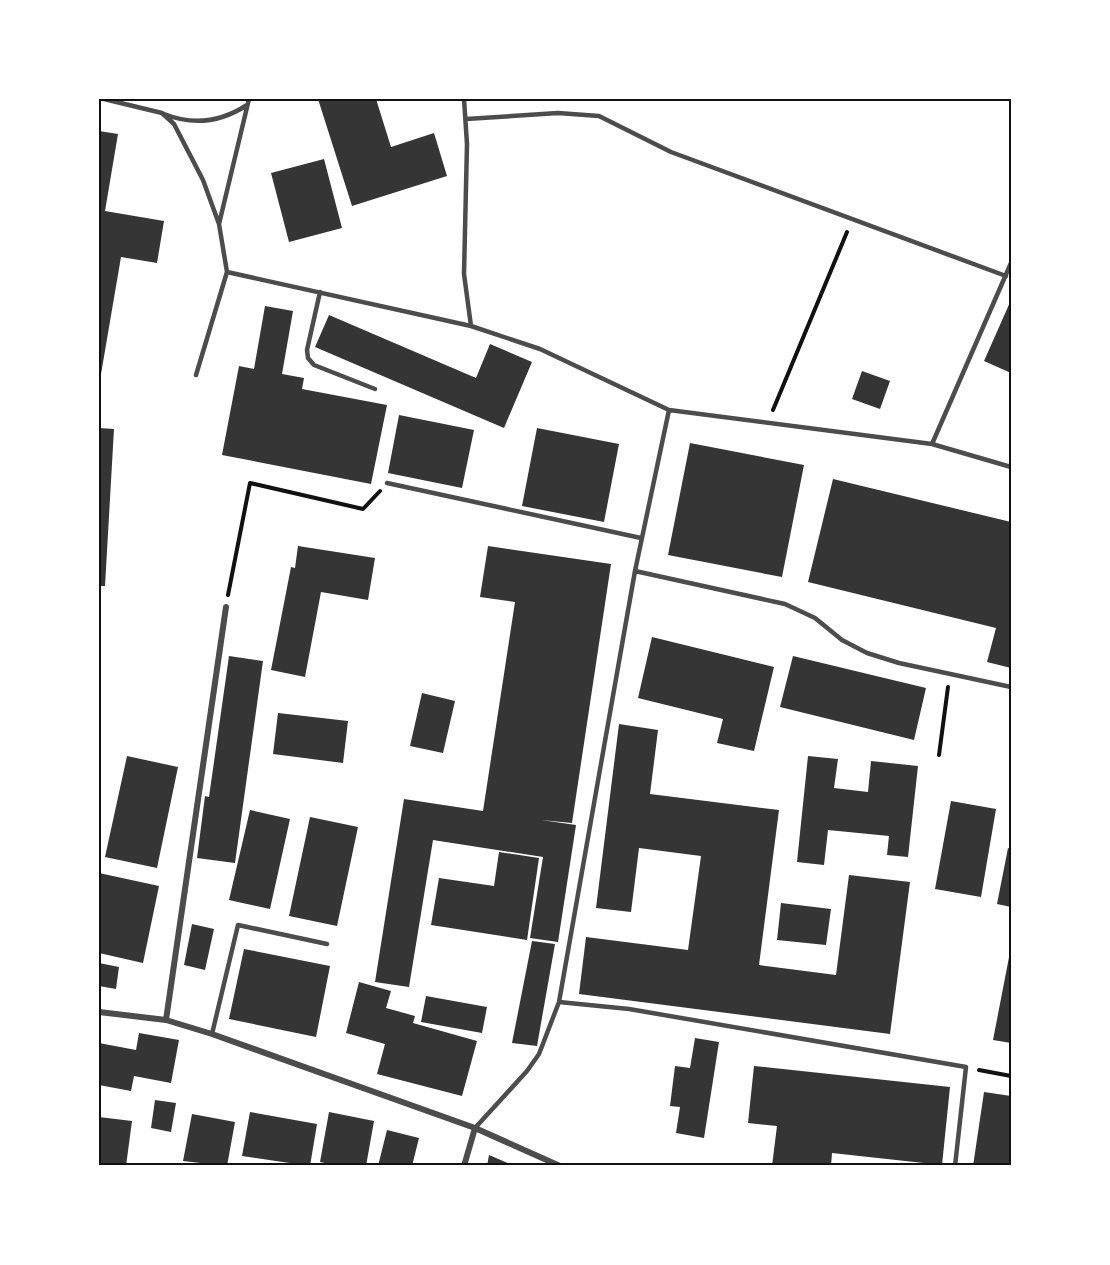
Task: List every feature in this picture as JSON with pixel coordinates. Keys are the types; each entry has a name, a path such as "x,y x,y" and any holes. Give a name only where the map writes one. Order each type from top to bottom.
{"street":[{"path":"166,1020 226,607"},
{"path":"99,1012 166,1020 212,1034 475,1128 560,1166"},
{"path":"464,1166 475,1128"}],"lane":[{"path":"104,99 162,113 176,119 207,121 221,118 248,102"},
{"path":"464,99 466,119 464,274 471,326"},
{"path":"219,224 248,102"},
{"path":"162,113 174,124 186,143 204,180 219,224 227,272 196,375"},
{"path":"466,119 558,113 599,116 670,152 853,217 1006,276"},
{"path":"932,444 1011,263"},
{"path":"227,272 471,326 540,349 669,410 932,444 1011,467"},
{"path":"320,292 307,350 308,358 314,365 375,389"},
{"path":"475,1128 527,1071 539,1054 559,1002 641,538 669,410"},
{"path":"387,483 641,538"},
{"path":"635,571 785,604 815,618 842,640 867,653 950,675 1011,687"},
{"path":"212,1034 238,925 327,944"},
{"path":"559,1002 629,1009 966,1067 954,1166"}],"path":[{"path":"767,424 853,217"},
{"path":"226,607 250,483 363,509 387,483"},
{"path":"939,755 950,675"},
{"path":"966,1067 1011,1076"}],"building":[{"path":"318,99 376,99 391,147 434,133 447,176 352,206"},
{"path":"99,131 118,134 105,211 164,221 157,263 121,257 100,380"},
{"path":"324,159 342,228 289,242 271,173"},
{"path":"1011,300 1011,373 984,361"},
{"path":"265,306 293,311 282,374 304,378 302,389 387,405 371,484 222,455 239,366 254,369"},
{"path":"329,315 476,378 490,344 532,362 504,428 315,347"},
{"path":"862,371 890,381 880,409 852,399"},
{"path":"399,415 474,430 462,488 388,473"},
{"path":"99,428 114,429 105,586 99,586"},
{"path":"537,428 619,444 604,522 522,506"},
{"path":"690,443 804,465 782,577 668,555"},
{"path":"833,479 1011,522 1011,668 987,662 996,628 808,582"},
{"path":"298,546 375,558 368,600 321,592 305,677 271,670 291,567 295,568"},
{"path":"488,546 611,564 572,823 541,820 576,825 558,942 530,938 543,857 433,840 409,987 375,982 404,799 483,811 515,602 480,597"},
{"path":"652,637 774,667 754,751 717,743 723,719 638,698"},
{"path":"229,656 263,661 235,863 197,858 205,796 209,797"},
{"path":"793,656 926,688 914,740 780,707"},
{"path":"422,693 455,701 443,753 410,746"},
{"path":"278,713 348,721 343,763 273,754"},
{"path":"619,724 658,730 650,794 779,810 759,965 836,975 849,875 910,882 890,1034 579,994 586,937 688,950 701,856 639,848 631,912 596,908"},
{"path":"127,756 178,767 157,868 105,857"},
{"path":"808,756 838,759 834,788 868,792 871,761 918,766 908,857 887,855 889,836 828,830 824,865 797,862"},
{"path":"951,801 996,809 981,897 935,889"},
{"path":"250,810 290,819 270,909 229,900"},
{"path":"310,817 358,827 337,926 289,916"},
{"path":"1008,848 1011,849 1011,907 997,904"},
{"path":"499,852 539,858 527,940 431,925 439,878 494,886"},
{"path":"99,873 159,886 143,963 99,953"},
{"path":"781,903 831,909 826,945 777,940"},
{"path":"192,924 214,929 205,970 184,965"},
{"path":"532,941 555,944 537,1046 512,1043"},
{"path":"244,949 330,966 316,1037 229,1019"},
{"path":"1011,952 1011,1043 993,1040"},
{"path":"99,963 119,967 116,989 99,986"},
{"path":"359,982 391,991 386,1008 415,1016 413,1023 477,1041 462,1096 377,1074 385,1044 346,1033"},
{"path":"426,996 487,1007 482,1033 421,1022"},
{"path":"139,1033 179,1040 171,1083 134,1076 131,1091 99,1085 99,1043 136,1050"},
{"path":"695,1038 719,1042 704,1138 676,1133 680,1107 670,1106 675,1066 690,1068"},
{"path":"754,1066 950,1087 942,1165 832,1153 831,1166 772,1166 777,1126 748,1123"},
{"path":"984,1092 1011,1096 1011,1166 973,1166"},
{"path":"155,1100 176,1103 171,1132 151,1128"},
{"path":"250,1112 317,1124 310,1166 242,1156"},
{"path":"329,1112 374,1121 366,1166 340,1166 320,1162"},
{"path":"192,1114 235,1122 227,1166 183,1161"},
{"path":"99,1117 132,1121 126,1166 99,1165"},
{"path":"387,1130 419,1138 412,1166 378,1166"},
{"path":"489,1155 515,1166 487,1166"}]}
